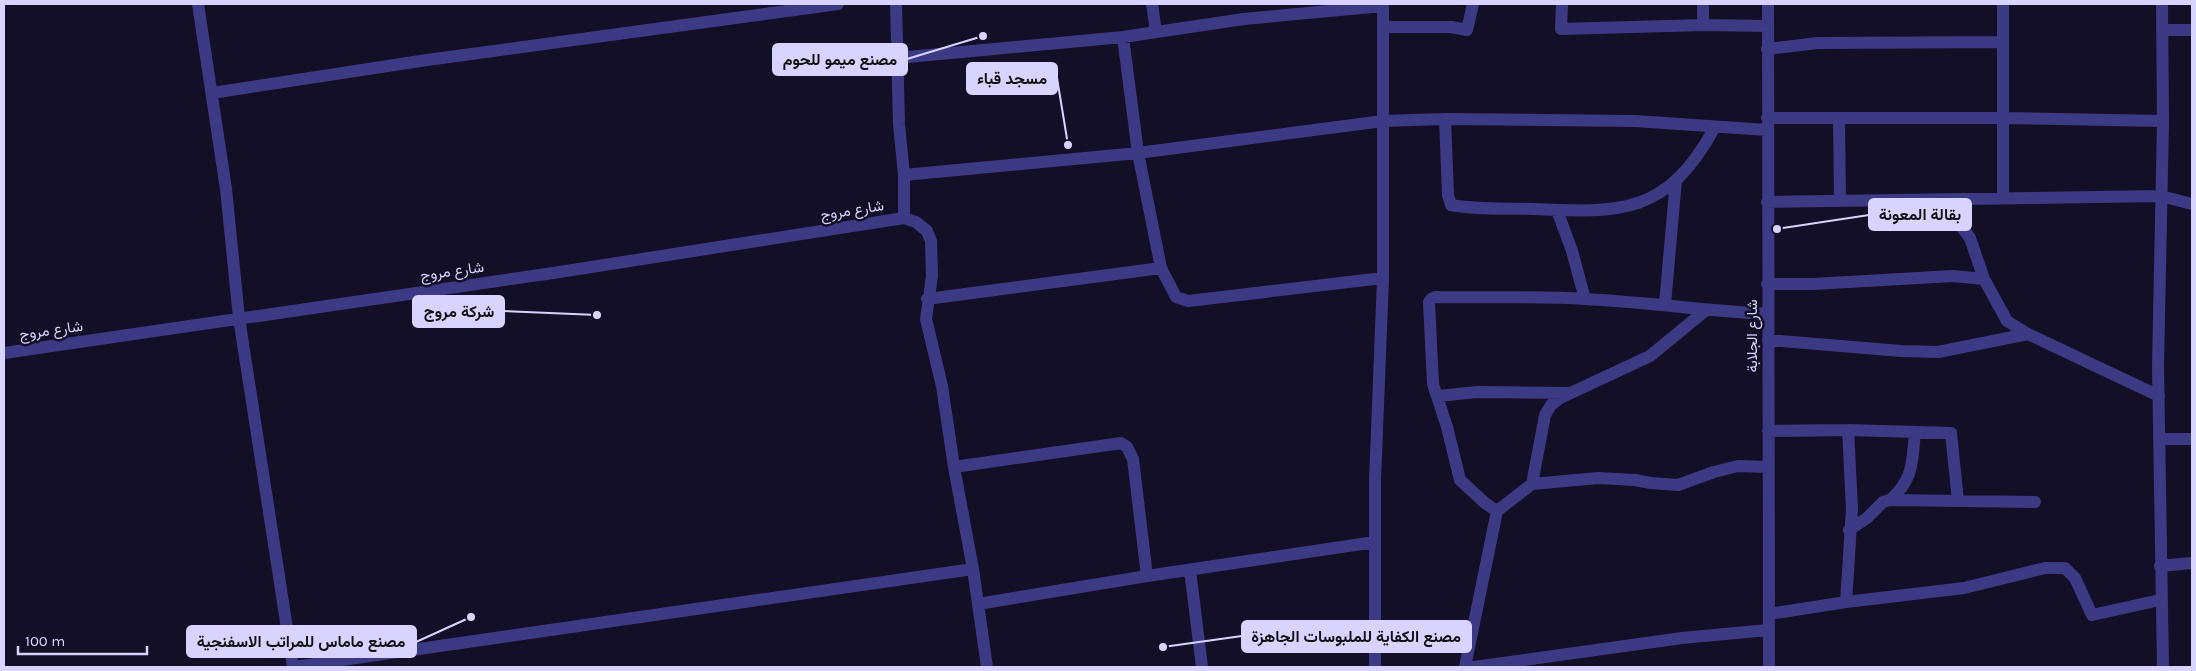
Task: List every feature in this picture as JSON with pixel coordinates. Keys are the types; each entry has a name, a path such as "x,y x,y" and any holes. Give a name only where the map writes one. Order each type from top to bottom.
{"street":[{"path":"198,4 226,189 239,318 293,667 974,569"},
{"path":"212,93 427,60 838,4"},
{"path":"896,4 899,124 904,175 904,218 916,222 927,231 931,241 932,276 927,299 926,319 942,386 954,468 974,569 988,667"},
{"path":"1152,4 1156,32"},
{"path":"1383,27 1451,27 1467,30 1473,4"},
{"path":"1562,4 1561,30 1703,25 1768,26"},
{"path":"1703,4 1703,25"},
{"name":"شارع الجلابة","path":"1768,4 1769,667"},
{"path":"2003,4 2003,197"},
{"path":"2162,4 2163,121 2159,396 2160,600 2163,667"},
{"path":"897,58 1123,37 1244,19 1383,5 1383,278 1375,542 1375,667"},
{"path":"2162,30 2192,30"},
{"path":"1123,37 1138,153 1161,268 1176,297 1188,301 1383,278"},
{"path":"1768,49 1817,43 2003,42"},
{"path":"904,175 1138,153 1383,121 1445,119 1635,121 1715,127 1839,119 2003,118 2163,121"},
{"path":"1445,119 1448,195 1451,204 1557,210 1621,209 1639,204 1676,180 1689,168 1715,127"},
{"path":"1839,119 1840,199"},
{"path":"1665,304 1676,180"},
{"path":"1767,202 1840,199 1941,200 2003,197 2161,196 2192,204"},
{"path":"1941,200 1970,238 1984,279 2007,320 2028,334 2159,396"},
{"path":"1557,210 1572,251 1585,299"},
{"name":"شارع مروج","path":"4,353 553,273 904,218"},
{"path":"927,299 1161,268"},
{"path":"1767,284 1813,284 1953,276 1984,279"},
{"path":"1497,511 1484,504 1460,480 1434,384 1431,364 1429,302 1431,299 1435,297 1585,299 1665,304 1706,310 1768,314"},
{"path":"1532,484 1545,415 1556,402 1650,356 1706,310"},
{"path":"1768,340 1901,351 1938,352 2028,334"},
{"path":"1438,396 1477,392 1573,393"},
{"path":"1768,431 1848,430 1951,433 1958,501"},
{"path":"1846,602 1852,509 1848,430"},
{"path":"1890,500 1899,492 1909,477 1915,432"},
{"path":"2160,439 2192,439"},
{"path":"954,468 1121,443 1127,447 1133,458 1147,576"},
{"path":"1465,667 1497,511 1532,484 1598,478 1678,485 1714,472 1738,466 1768,468"},
{"path":"1850,530 1867,518 1883,502 1890,500 2035,502"},
{"path":"978,604 1147,576 1375,542"},
{"path":"2160,566 2192,563"},
{"path":"1769,614 1846,602 1964,588 2045,568 2065,568 2075,578 2092,615 2160,600"},
{"path":"1190,570 1202,667"},
{"path":"1474,667 1682,638 1768,630"}],"place":[{"name":"مصنع ميمو للحوم","path":"983,36"},
{"name":"مسجد قباء","path":"1068,145"},
{"name":"بقالة المعونة","path":"1777,229"},
{"name":"شركة مروج","path":"597,315"},
{"name":"مصنع ماماس للمراتب الاسفنجية","path":"471,617"},
{"name":"مصنع الكفاية للملبوسات الجاهزة","path":"1163,647"}]}
